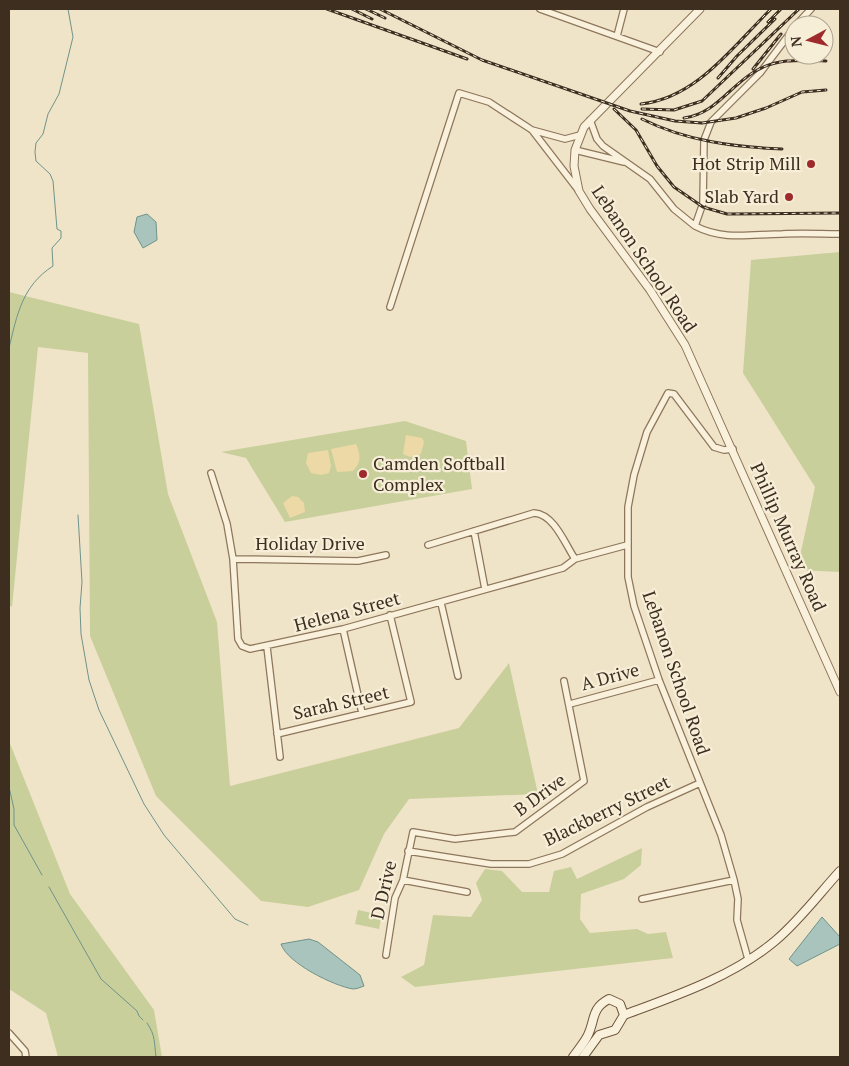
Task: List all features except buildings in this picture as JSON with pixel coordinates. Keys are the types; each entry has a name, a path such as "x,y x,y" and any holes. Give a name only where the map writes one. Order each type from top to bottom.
{"main road":[{"path":"579,1056 599,1035 615,1030 624,1015 690,990 748,959 775,941 840,871"},
{"path":"579,1056 594,1012 601,1003 609,999 620,1004 624,1015"}],"street":[{"path":"540,9 660,52"},
{"path":"617,36 624,9"},
{"name":"Lebanon School Road","path":"700,9 660,52 590,120 580,135 575,150 574,166 579,191 590,210 669,316 689,353 733,449 724,450 714,447 674,394 668,393 647,432 634,475 628,507 627,545 628,576 634,606 659,680 721,835 734,880 738,899 737,920 748,959"},
{"path":"695,226 704,202 704,140 706,130 711,122 760,73 784,41"},
{"path":"390,307 459,93 489,102 532,130 565,140 580,135"},
{"path":"590,120 597,139 650,178 674,209 695,226 710,234 730,236 840,234"},
{"path":"532,130 579,191"},
{"path":"575,150 631,164"},
{"name":"Phillip Murray Road","path":"733,449 840,692"},
{"name":"Helena Street","path":"211,473 226,524 233,559 238,639 242,646 250,650 343,629 441,603 563,568 574,559 627,545"},
{"path":"428,545 534,513 548,518 574,559"},
{"path":"474,531 484,590"},
{"name":"Holiday Drive","path":"233,559 358,561 386,555"},
{"path":"441,603 458,676"},
{"name":"Sarah Street","path":"277,734 411,702 390,616"},
{"path":"343,629 362,713"},
{"path":"267,647 280,757"},
{"name":"A Drive","path":"570,704 659,680"},
{"name":"B Drive","path":"413,832 455,839 515,832 584,781 564,681"},
{"name":"Blackberry Street","path":"408,851 491,864 529,864 562,854 647,807 700,783"},
{"name":"D Drive","path":"386,956 395,898 403,880 413,832"},
{"path":"403,880 467,892"},
{"path":"642,899 734,880"},
{"path":"9,1033 25,1050 26,1057"}],"green space":[{"path":"840,252 840,572 797,570 815,487 743,373 751,260"},
{"path":"9,292 139,324 168,494 217,622 230,786 459,728 509,663 538,794 409,799 384,834 359,890 308,907 261,901 156,796 90,636 88,353 38,347 12,607 9,605"},
{"name":"Camden Softball Complex","path":"405,421 466,441 472,489 285,522 246,458 221,452"},
{"path":"9,741 70,894 154,1010 162,1057 58,1057 46,1013 9,989"},
{"path":"642,848 641,865 624,879 581,894 580,919 590,933 637,929 648,934 666,932 673,958 415,987 401,977 424,965 433,915 471,917 482,900 476,883 485,869 502,871 522,892 549,892 554,871 571,867 577,879"},
{"path":"358,910 382,915 379,929 355,924"}],"sand":[{"path":"406,435 422,438 424,442 421,454 410,457 403,454"},
{"path":"356,444 359,459 356,468 353,471 337,472 331,449"},
{"path":"328,450 331,466 329,473 321,475 311,473 306,463 308,453"},
{"path":"292,496 298,497 304,503 305,512 290,518 283,503"}],"water":[{"path":"147,214 156,222 157,240 143,248 134,232 137,217"},
{"path":"822,917 840,937 840,944 797,966 789,959"},
{"path":"309,939 318,942 360,975 364,986 353,989 323,978 292,959 281,944"}],"waterway":[{"path":"9,348 22,302 34,283 53,266 52,248 61,238 61,231 57,229 53,181 50,174 36,161 35,152 36,143 43,134 48,114 59,94 73,37 68,9"},
{"path":"78,515 82,582 81,634 89,680 99,710 144,804 164,835 235,919 248,925"},
{"path":"9,787 14,809 14,825 42,875"},
{"path":"49,887 101,979 137,1011 143,1020"},
{"path":"147,1023 153,1036 156,1057"}],"railway":[{"path":"327,9 467,59"},
{"path":"352,9 372,19"},
{"path":"366,9 385,18"},
{"path":"380,9 482,60 630,111 675,121 702,123 736,118 766,108 802,92 826,90"},
{"path":"641,104 661,100 680,92 697,81 728,54 771,9"},
{"path":"768,22 781,9"},
{"path":"642,109 674,110 702,101 799,9"},
{"path":"718,78 737,56 775,19"},
{"path":"753,69 781,34"},
{"path":"684,118 713,106 745,78 762,67 784,62"},
{"path":"614,109 636,130 657,166 674,187 703,207 727,214 840,213"},
{"path":"642,119 676,133 711,142 746,147 782,149"}],"place":[{"name":"Hot Strip Mill","path":"811,164"},
{"name":"Slab Yard","path":"789,197"},
{"name":"Camden Softball Complex","path":"363,474"}]}
